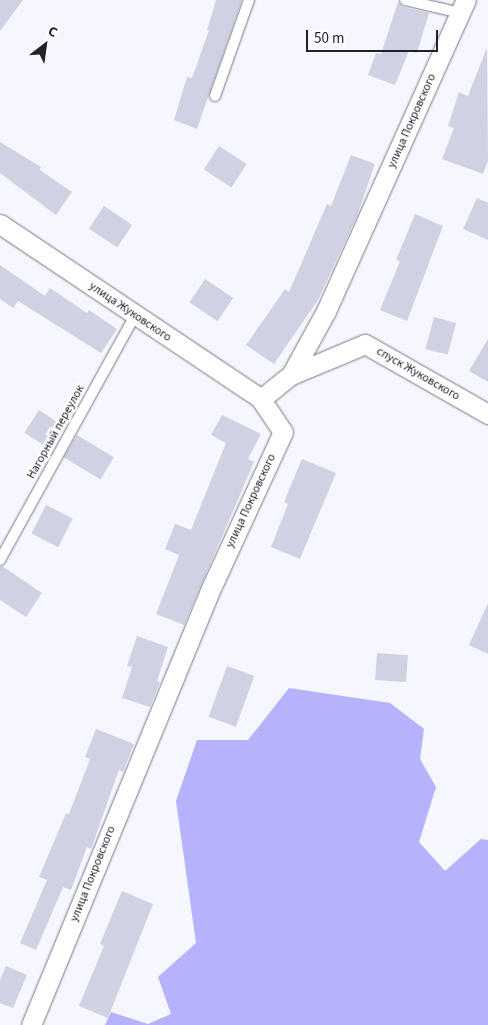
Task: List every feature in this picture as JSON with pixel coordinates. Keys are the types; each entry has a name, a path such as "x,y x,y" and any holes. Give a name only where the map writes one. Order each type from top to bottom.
{"street":[{"name":"улица Покровского","path":"32,1025 213,584 283,432 261,399 291,375 326,311 464,7"},
{"name":"улица Жуковского","path":"0,224 261,399"},
{"name":"спуск Жуковского","path":"291,375 365,344 488,414"}],"lane":[{"path":"215,96 249,0"},
{"path":"405,0 464,7"},
{"name":"Нагорный переулок","path":"0,560 135,315"}],"shaded area":[{"path":"289,688 390,703 424,729 420,759 436,787 419,842 445,871 481,839 488,840 488,1025 105,1025 111,1012 148,1024 171,1014 158,977 196,943 176,801 197,740 248,740"}],"building":[{"path":"0,0 23,0 0,31"},
{"path":"216,0 242,0 197,129 174,120 187,77 192,78 209,30 207,30"},
{"path":"398,2 403,7 429,13 417,53 409,51 395,85 368,75 376,53 381,54"},
{"path":"487,47 488,161 483,174 442,159 454,128 448,126 459,92 468,96"},
{"path":"0,142 41,167 40,170 72,192 56,215 0,173"},
{"path":"219,146 247,164 231,187 204,169"},
{"path":"351,155 375,164 357,216 318,300 274,364 246,345 285,289 289,292 327,204 331,206"},
{"path":"477,198 488,203 488,240 463,229"},
{"path":"104,206 132,225 117,247 89,228"},
{"path":"415,214 443,226 407,321 380,310 400,261 396,260"},
{"path":"0,265 45,296 50,288 87,313 89,310 117,329 101,353 18,301 13,308 0,299"},
{"path":"205,279 233,298 218,321 189,302"},
{"path":"434,317 456,323 448,355 425,349"},
{"path":"488,339 488,382 469,371"},
{"path":"39,410 65,427 50,450 24,433"},
{"path":"222,415 261,434 248,459 254,462 184,625 156,614 179,555 165,549 175,524 191,530 226,443 211,435"},
{"path":"77,435 114,457 100,479 64,457"},
{"path":"302,459 336,473 300,559 271,547 288,504 284,502"},
{"path":"46,505 73,519 58,547 31,534"},
{"path":"2,566 42,593 26,617 0,600 0,567"},
{"path":"488,603 488,654 469,645"},
{"path":"137,636 168,647 157,681 160,682 150,707 122,698 132,667 127,666"},
{"path":"377,653 408,655 406,682 375,680"},
{"path":"227,666 254,676 236,727 209,717"},
{"path":"96,729 134,744 123,772 119,770 91,849 87,847 71,890 63,887 36,950 20,943 47,880 39,877 66,813 69,814 90,759 85,757"},
{"path":"122,891 153,904 108,1018 79,1006 104,946 100,944"},
{"path":"6,966 27,975 13,1008 0,1003 0,980"}]}
